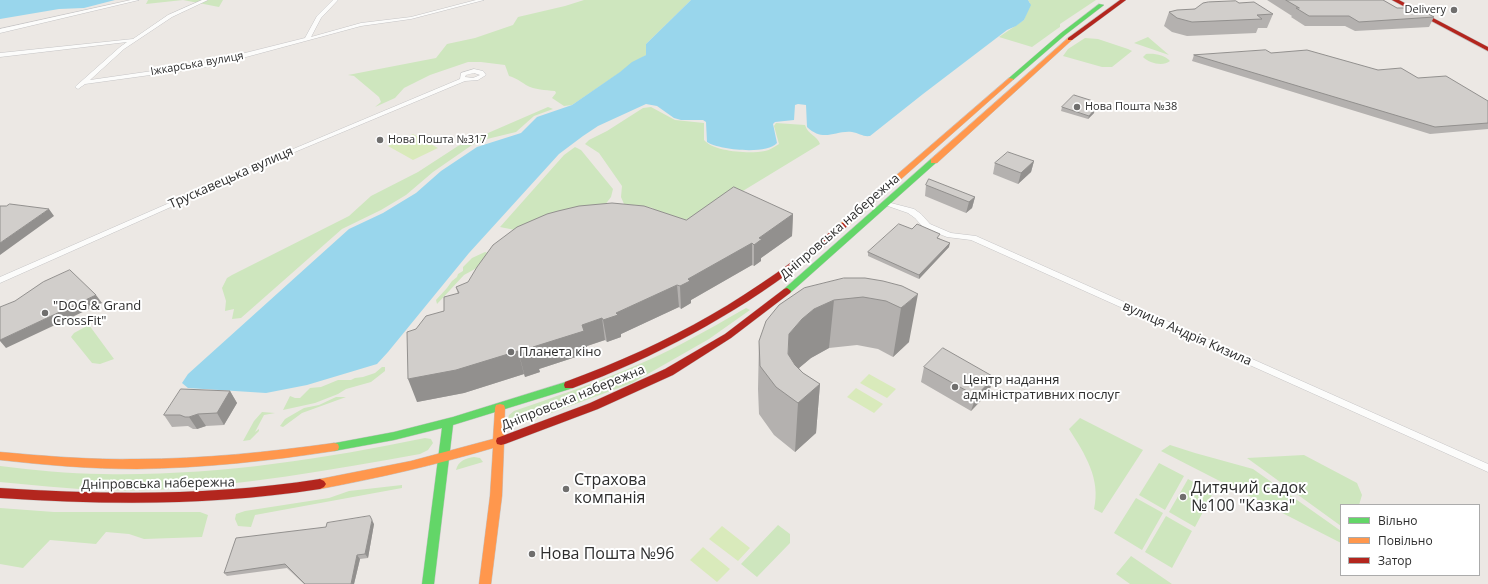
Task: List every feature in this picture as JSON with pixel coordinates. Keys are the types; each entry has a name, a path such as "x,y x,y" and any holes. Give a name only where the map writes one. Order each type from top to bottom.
{"main road":[{"name":"Дніпровська набережна","path":"0,456 43,461 117,465 232,461 344,446 448,424 578,382 627,363 704,325 770,285 831,237 1068,29 1109,0"},
{"name":"Дніпровська набережна","path":"0,493 51,498 99,500 207,498 280,491 330,484 444,458 500,441 603,403 645,384 705,351 776,301 887,204 1078,32 1123,0"},
{"path":"1395,0 1488,49"},
{"path":"485,584 496,500 500,441 500,408"},
{"path":"428,584 448,424"}],"street":[{"path":"0,31 137,0"},
{"path":"78,88 112,57 134,40 170,16 206,0"},
{"path":"307,40 319,17 336,0"},
{"name":"Іжкарська вулиця","path":"85,82 201,66 361,25 418,17 482,0"},
{"path":"0,55 134,40"},
{"name":"Трускавецька вулиця","path":"0,280 295,150 464,79"},
{"name":"вулиця Андрія Кизила","path":"887,204 904,208 914,213 927,226 950,235 973,238 1488,468"}],"green space":[{"path":"148,0 183,0 146,4"},
{"path":"183,0 223,0 219,7"},
{"path":"584,0 691,0 646,44 646,55 572,105 564,106 552,98 556,93 555,91 533,88 509,76 505,65 468,62 430,75 404,88 395,98 375,107 381,102 379,97 354,76 348,75 436,58 447,44 475,38 513,25 518,17"},
{"path":"1028,0 1096,0 1060,24 1060,27 1032,47 999,37 1024,20 1030,3"},
{"path":"1148,37 1169,55 1134,43"},
{"path":"1085,38 1098,39 1132,51 1112,67 1102,67 1063,56 1068,49"},
{"path":"1146,54 1159,55 1170,61 1164,64 1152,62 1143,57"},
{"path":"548,107 553,109 534,116 516,132 487,139 472,145 433,172 406,195 381,210 342,229 241,318 232,319 234,309 225,311 226,301 222,288 227,278 349,216 371,196 418,172 458,146"},
{"path":"651,107 675,120 704,123 704,140 709,144 724,150 758,152 770,149 779,144 774,126 776,123 805,125 808,131 819,141 820,144 728,200 698,222 651,215 653,208 624,204 621,197 622,186 599,153 585,144 589,140 607,131 643,108"},
{"path":"413,134 438,148 413,160 388,146"},
{"path":"575,147 581,150 613,189 611,197 601,210 515,230 500,227 564,155"},
{"path":"485,252 492,254 475,269 464,275 437,304 436,300 458,274 463,271 463,267 472,258"},
{"path":"746,308 750,310 709,339 632,383 519,425 511,424 508,419 509,415 514,411 596,382 655,357 701,334"},
{"path":"89,325 114,359 100,364 92,363 71,337 74,333"},
{"path":"382,367 385,367 385,371 371,382 346,389 338,394 315,403 283,410 290,396 300,398 310,388 321,387 338,380 351,380 363,377 375,373"},
{"path":"869,374 896,389 887,398 860,383"},
{"path":"856,388 883,404 874,413 847,397"},
{"path":"336,397 346,397 302,413 283,427 280,426 285,419 304,408 319,405"},
{"path":"262,412 275,413 264,415 255,432 259,429 259,431 250,440 243,441 254,421"},
{"path":"1080,418 1143,450 1102,513 1094,509 1096,498 1095,487 1090,467 1086,457 1069,429"},
{"path":"425,438 431,439 433,443 428,450 420,454 320,471 219,485 151,490 94,490 0,482 0,466 51,472 90,474 185,472 305,460"},
{"path":"1170,445 1253,469 1340,530 1340,542 1161,451"},
{"path":"1304,455 1357,483 1362,495 1359,504 1340,504 1340,525 1247,458"},
{"path":"474,457 480,458 483,462 456,470 463,460"},
{"path":"1159,463 1184,476 1165,510 1139,495"},
{"path":"1188,479 1213,493 1195,527 1169,512"},
{"path":"402,485 402,488 255,515 251,527 238,526 235,519 236,514 245,511 329,498 349,491"},
{"path":"1136,498 1163,513 1142,550 1114,533"},
{"path":"0,508 54,512 200,512 208,515 202,537 144,539 129,534 106,532 96,544 50,540 23,568 0,564"},
{"path":"1166,516 1192,531 1172,568 1145,552"},
{"path":"778,525 790,534 790,543 757,577 741,564"},
{"path":"722,526 750,548 738,561 709,539"},
{"path":"703,547 730,569 717,582 690,560"},
{"path":"1131,556 1172,584 1130,584 1116,574"}],"water":[{"path":"0,0 115,0 84,8 59,9 0,19"},
{"path":"691,0 1028,0 1031,5 1024,20 1007,30 870,136 852,132 824,135 813,132 807,127 806,105 798,104 795,105 794,120 775,122 773,124 777,143 772,147 754,150 732,149 713,145 707,142 706,122 703,120 681,120 674,118 657,106 646,104 598,126 559,154 469,253 377,364 307,385 266,393 188,388 182,383 188,374 349,229 383,213 416,193 441,171 477,147 521,133 537,117 572,105 632,62 646,55 646,44"}],"building":[{"path":"1286,0 1383,0 1397,8 1417,8 1434,17 1359,22 1349,16 1309,16"},
{"path":"1236,1 1239,3 1254,2 1273,14 1257,15 1262,19 1192,22 1177,18 1169,12 1195,9 1203,3 1208,2"},
{"path":"1266,50 1271,53 1307,50 1378,70 1401,68 1418,78 1446,76 1488,101 1488,123 1435,127 1194,55"},
{"name":"Нова Пошта №38","path":"1074,95 1093,101 1087,107 1095,109 1089,116 1062,107"},
{"path":"1008,152 1034,161 1021,173 995,163"},
{"path":"929,179 975,197 969,202 926,185"},
{"path":"734,187 793,214 759,238 762,239 754,245 752,243 688,279 690,281 680,286 677,285 616,313 618,315 603,320 602,318 582,325 584,331 533,347 535,350 519,354 518,351 456,370 408,379 407,332 416,329 426,316 444,311 444,297 459,293 456,287 468,282 493,245 517,227 547,214 558,211 579,206 612,203 644,206 686,220"},
{"path":"10,204 49,209 0,243 0,206"},
{"path":"899,224 912,229 917,224 940,234 937,238 950,243 919,275 868,252"},
{"name":"\"DOG & Grand CrossFit\"","path":"70,270 96,295 0,340 0,307 15,301 43,282"},
{"path":"844,278 865,278 883,281 902,286 918,294 901,308 886,301 863,297 834,300 814,309 802,319 789,334 788,354 795,365 803,373 820,384 798,403 776,387 760,366 759,341 766,321 779,305 804,288"},
{"path":"943,348 994,377 976,396 924,367"},
{"path":"181,389 230,391 217,413 198,414 189,417 180,415 164,415"},
{"path":"370,516 372,520 365,554 357,555 351,584 305,584 285,564 224,573 236,538 326,527 327,523"}],"traffic: fast":[{"path":"1011,79 1063,34 1101,5"},
{"path":"787,291 934,161"},
{"path":"334,447 423,429 511,404 569,385"},
{"path":"428,584 448,424"}],"traffic: slow":[{"path":"934,161 1070,39"},
{"path":"844,225 1011,79"},
{"path":"485,584 496,496 500,408"},
{"path":"320,484 411,465 501,441"},
{"path":"0,456 137,464 236,459 334,447"}],"traffic: jam":[{"path":"1070,39 1123,0"},
{"path":"1395,0 1488,49"},
{"path":"569,385 643,355 679,338 714,318 748,298 781,275 844,225"},
{"path":"501,441 594,406 669,372 728,336 787,291"},
{"path":"0,493 80,498 160,499 241,495 320,484"}],"place":[{"name":"Delivery","path":"1454,10"},
{"name":"Нова Пошта №38","path":"1077,107"},
{"name":"Нова Пошта №317","path":"380,140"},
{"name":"\"DOG & Grand CrossFit\"","path":"45,313"},
{"name":"Планета кіно","path":"511,352"},
{"name":"Центр надання адміністративних послуг","path":"955,387"},
{"name":"Страхова компанія","path":"566,489"},
{"name":"Дитячий садок №100 \"Казка\"","path":"1183,497"},
{"name":"Нова Пошта №96","path":"532,554"}]}
